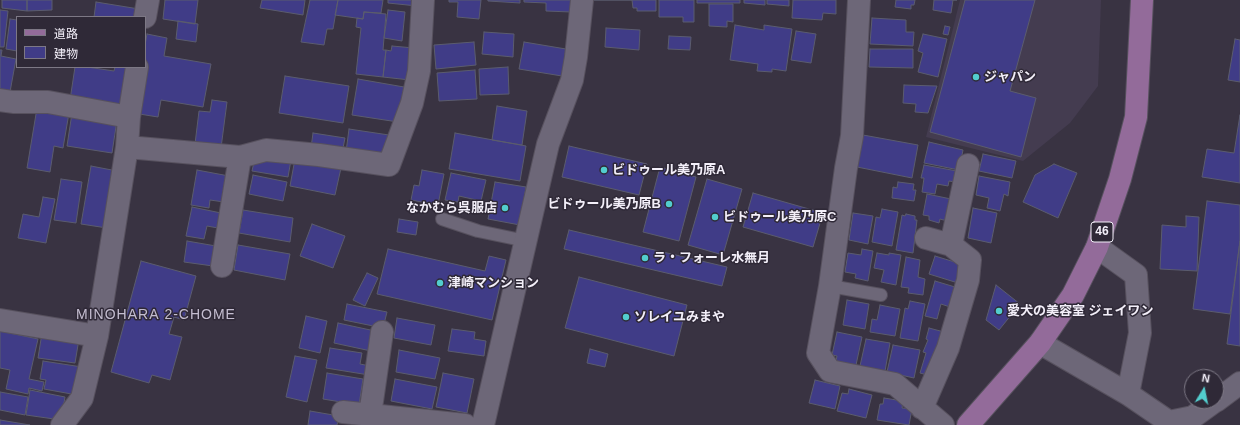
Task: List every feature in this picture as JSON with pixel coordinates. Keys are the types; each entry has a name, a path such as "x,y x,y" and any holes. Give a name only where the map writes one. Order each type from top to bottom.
{"main road":[{"name":"46","path":"968,425 1040,343 1073,295 1096,247 1120,179 1136,117 1142,0"}],"street":[{"path":"145,16 148,0"},
{"path":"127,147 240,157 266,150 319,155 389,165 412,103 417,78 423,0"},
{"path":"483,425 548,144 572,80 582,0"},
{"path":"859,0 852,136 846,168 830,286 818,353 830,371 895,384 943,425"},
{"path":"62,425 82,398 97,336 127,147 129,116 137,68"},
{"path":"0,100 13,102 48,102 129,116"},
{"path":"222,266 240,157"},
{"path":"951,245 968,165"},
{"path":"922,408 948,348 968,280 970,260 951,245 926,238"},
{"path":"1096,247 1136,274 1140,333 1128,394"},
{"path":"0,320 97,336"},
{"path":"370,415 382,332"},
{"path":"1040,343 1128,394 1169,422 1193,417 1204,409"},
{"path":"1224,395 1240,383"},
{"path":"343,412 466,425"}],"lane":[{"path":"442,219 478,231 526,241"},
{"path":"830,286 881,295"}],"shaded area":[{"path":"960,0 1101,0 1098,86 1070,123 1023,161 926,137"}],"building":[{"path":"2,0 27,0 27,11 2,8"},
{"path":"27,0 52,0 52,10 27,11"},
{"path":"165,0 198,0 195,24 163,19"},
{"path":"262,0 305,0 303,15 260,8"},
{"path":"310,0 338,0 333,29 327,29 324,45 301,42"},
{"path":"338,0 383,0 381,13 364,12 363,19 335,15"},
{"path":"388,0 417,0 417,6 388,3"},
{"path":"449,0 481,0 479,19 457,17 458,2 449,2"},
{"path":"520,0 520,3 488,1"},
{"path":"524,0 571,0 571,12 546,11 546,3 524,2"},
{"path":"632,0 656,0 656,11 637,11 637,8 633,8"},
{"path":"659,0 694,0 694,22 683,22 683,17 659,17"},
{"path":"697,0 740,0 740,3 697,3"},
{"path":"744,0 765,0 765,5 744,3"},
{"path":"767,0 789,0 789,6 767,4"},
{"path":"793,0 836,0 836,14 823,13 822,20 792,18"},
{"path":"896,0 915,0 914,5 911,5 911,9 895,7"},
{"path":"934,0 953,0 951,13 933,10"},
{"path":"965,0 1035,0 1010,91 1036,98 1021,157 930,132"},
{"path":"96,2 139,9 138,16 94,16"},
{"path":"709,4 733,4 733,22 727,21 727,27 709,26"},
{"path":"0,10 8,11 4,47 0,47"},
{"path":"388,10 405,12 402,41 384,38"},
{"path":"364,12 386,14 383,50 386,50 383,77 356,74 361,28 356,27 357,18 363,19"},
{"path":"872,18 906,20 906,32 914,32 913,46 870,44"},
{"path":"10,19 16,20 16,51 6,49"},
{"path":"178,21 198,24 196,42 176,39"},
{"path":"735,25 764,30 764,25 792,29 786,71 772,69 772,72 757,71 758,64 730,60"},
{"path":"945,26 950,27 948,35 943,34"},
{"path":"606,28 640,30 639,50 605,47"},
{"path":"796,31 816,34 811,63 791,60"},
{"path":"484,32 514,34 513,57 482,54"},
{"path":"147,34 167,38 164,56 211,64 203,107 161,100 158,117 133,113 145,68 146,68"},
{"path":"923,34 947,39 938,77 918,72 923,53 918,51"},
{"path":"669,36 691,37 690,50 668,49"},
{"path":"1235,39 1240,40 1240,82 1228,80"},
{"path":"474,42 476,65 436,69 434,45"},
{"path":"524,42 566,49 562,76 519,69"},
{"path":"392,46 414,48 410,80 383,77 386,50 391,51"},
{"path":"870,49 913,49 913,68 869,67"},
{"path":"0,50 2,50 1,56 16,59 10,92 0,96"},
{"path":"508,67 509,94 480,95 479,69"},
{"path":"75,68 94,68 114,71 115,68 134,68 128,109 70,100"},
{"path":"475,70 477,99 439,101 437,73"},
{"path":"285,76 349,86 343,123 279,113"},
{"path":"358,79 404,87 398,122 352,115"},
{"path":"904,85 937,86 928,113 915,112 916,104 903,103"},
{"path":"212,100 227,102 221,148 195,144 199,111 210,112"},
{"path":"497,106 527,111 522,145 492,140"},
{"path":"37,108 69,113 63,148 54,146 50,172 27,168"},
{"path":"72,113 117,120 112,153 67,146"},
{"path":"1240,115 1240,183 1202,177 1207,149 1234,153"},
{"path":"349,129 389,135 386,158 346,152"},
{"path":"313,133 345,138 342,153 311,148"},
{"path":"455,133 526,146 520,181 449,169"},
{"path":"863,135 918,145 912,178 857,167"},
{"path":"929,142 963,150 959,170 924,163"},
{"name":"ビドゥール美乃原A","path":"569,146 647,164 639,195 562,177"},
{"path":"983,154 1016,161 1012,178 979,171"},
{"path":"295,159 341,168 335,195 290,186"},
{"path":"291,160 288,177 252,171 254,162"},
{"path":"1054,164 1077,173 1058,218 1023,202 1035,175"},
{"path":"924,165 957,171 955,182 949,181 948,186 937,184 935,194 922,192 924,178 921,178"},
{"path":"91,166 117,171 107,228 81,224"},
{"name":"ビドゥール美乃原B","path":"660,167 696,177 679,241 643,232"},
{"path":"197,170 229,176 224,202 210,200 209,208 191,205"},
{"path":"422,170 444,174 438,205 411,200 414,185 419,186"},
{"path":"451,173 486,180 481,201 459,196 458,202 445,200"},
{"path":"253,175 287,182 283,201 249,194"},
{"path":"979,176 1010,182 1008,196 1004,194 1000,211 987,208 989,198 976,195"},
{"path":"61,179 82,182 76,223 54,220"},
{"name":"ビドゥール美乃原C","path":"707,179 742,189 723,255 688,245"},
{"path":"495,182 526,187 520,225 488,219"},
{"path":"898,182 914,184 913,190 916,190 914,201 892,198 893,187 897,188"},
{"path":"753,193 823,213 813,247 743,227"},
{"path":"927,194 951,199 947,221 940,219 939,223 929,220 929,216 923,215"},
{"path":"43,197 55,199 46,243 18,238 23,214 39,217"},
{"path":"1207,201 1240,205 1240,241 1230,314 1193,309"},
{"path":"192,207 221,213 218,228 207,226 204,239 186,236"},
{"path":"973,208 997,213 991,243 968,238"},
{"path":"882,209 898,212 892,246 872,242 876,217 880,218"},
{"path":"243,210 293,218 290,242 239,233"},
{"path":"853,213 873,216 868,244 849,240"},
{"path":"906,214 915,216 915,220 917,220 913,253 896,250 902,215 905,216"},
{"path":"1186,216 1199,217 1197,271 1160,269 1162,225 1186,227"},
{"path":"399,219 418,222 416,235 397,232"},
{"path":"312,224 345,236 333,268 300,256"},
{"name":"ラ・フォーレ水無月","path":"569,230 727,267 722,286 564,249"},
{"path":"187,241 216,246 213,266 184,262"},
{"path":"1240,241 1240,346 1227,344"},
{"path":"238,245 290,254 285,280 234,270"},
{"name":"津崎マンション","path":"388,249 485,271 489,256 506,260 492,320 377,294"},
{"path":"862,249 873,251 868,281 855,278 856,274 845,272 848,253 861,255"},
{"path":"877,253 901,255 896,285 881,282 884,270 874,268"},
{"path":"935,256 958,263 961,272 958,283 929,274"},
{"path":"906,257 920,260 918,277 925,279 923,295 908,293 909,288 901,287"},
{"path":"141,261 196,276 184,320 174,317 169,334 182,337 170,380 152,375 149,383 111,372"},
{"path":"367,273 378,278 365,306 353,300"},
{"name":"ソレイユみまや","path":"579,277 687,305 674,356 565,328"},
{"path":"935,281 955,287 950,307 941,304 937,319 925,316"},
{"path":"996,285 1020,304 999,330 986,320"},
{"path":"847,300 869,304 865,329 843,325"},
{"path":"910,301 925,304 918,341 900,338 905,308 908,309"},
{"path":"347,304 387,312 383,328 344,320"},
{"path":"880,305 900,309 895,336 870,332 872,319 877,320"},
{"path":"306,316 327,321 320,353 299,348"},
{"path":"397,318 435,325 431,345 394,338"},
{"path":"338,323 375,331 371,351 334,343"},
{"path":"929,328 944,332 931,376 920,373 926,353 923,352 928,340 926,339"},
{"path":"452,329 475,332 474,339 486,341 484,356 448,351"},
{"path":"0,331 38,339 29,379 44,382 42,391 29,388 28,394 6,389 10,370 0,368"},
{"path":"837,332 862,337 856,365 836,361 837,356 832,355"},
{"path":"42,333 79,339 75,363 38,358"},
{"path":"866,339 890,343 885,371 860,366"},
{"path":"893,345 920,350 914,378 887,372"},
{"path":"330,348 362,353 360,364 370,366 369,375 326,368"},
{"path":"590,349 608,354 605,367 587,363"},
{"path":"399,350 440,358 435,379 396,372"},
{"path":"295,356 317,360 307,402 286,397"},
{"path":"43,361 82,367 77,395 44,389 46,380 40,379"},
{"path":"327,373 363,379 359,405 323,399"},
{"path":"443,373 474,379 467,413 436,407"},
{"path":"395,379 437,387 432,409 391,401"},
{"path":"815,380 840,386 835,409 809,403"},
{"path":"849,389 872,395 866,418 837,411 842,393 848,394"},
{"path":"30,390 65,397 61,420 26,415"},
{"path":"0,392 28,397 25,415 0,410"},
{"path":"884,398 903,401 902,408 912,409 909,425 877,420 880,404 883,404"},
{"path":"310,411 339,416 337,425 308,425"},
{"path":"0,420 30,425 0,425"}],"place":[{"name":"ジャパン","path":"976,77"},
{"name":"ビドゥール美乃原A","path":"604,170"},
{"name":"ビドゥール美乃原B","path":"669,204"},
{"name":"なかむら呉服店","path":"505,208"},
{"name":"ビドゥール美乃原C","path":"715,217"},
{"name":"ラ・フォーレ水無月","path":"645,258"},
{"name":"津崎マンション","path":"440,283"},
{"name":"愛犬の美容室 ジェイワン","path":"999,311"},
{"name":"ソレイユみまや","path":"626,317"}],"district":[{"name":"MINOHARA 2-CHOME","path":"156,315"}]}
